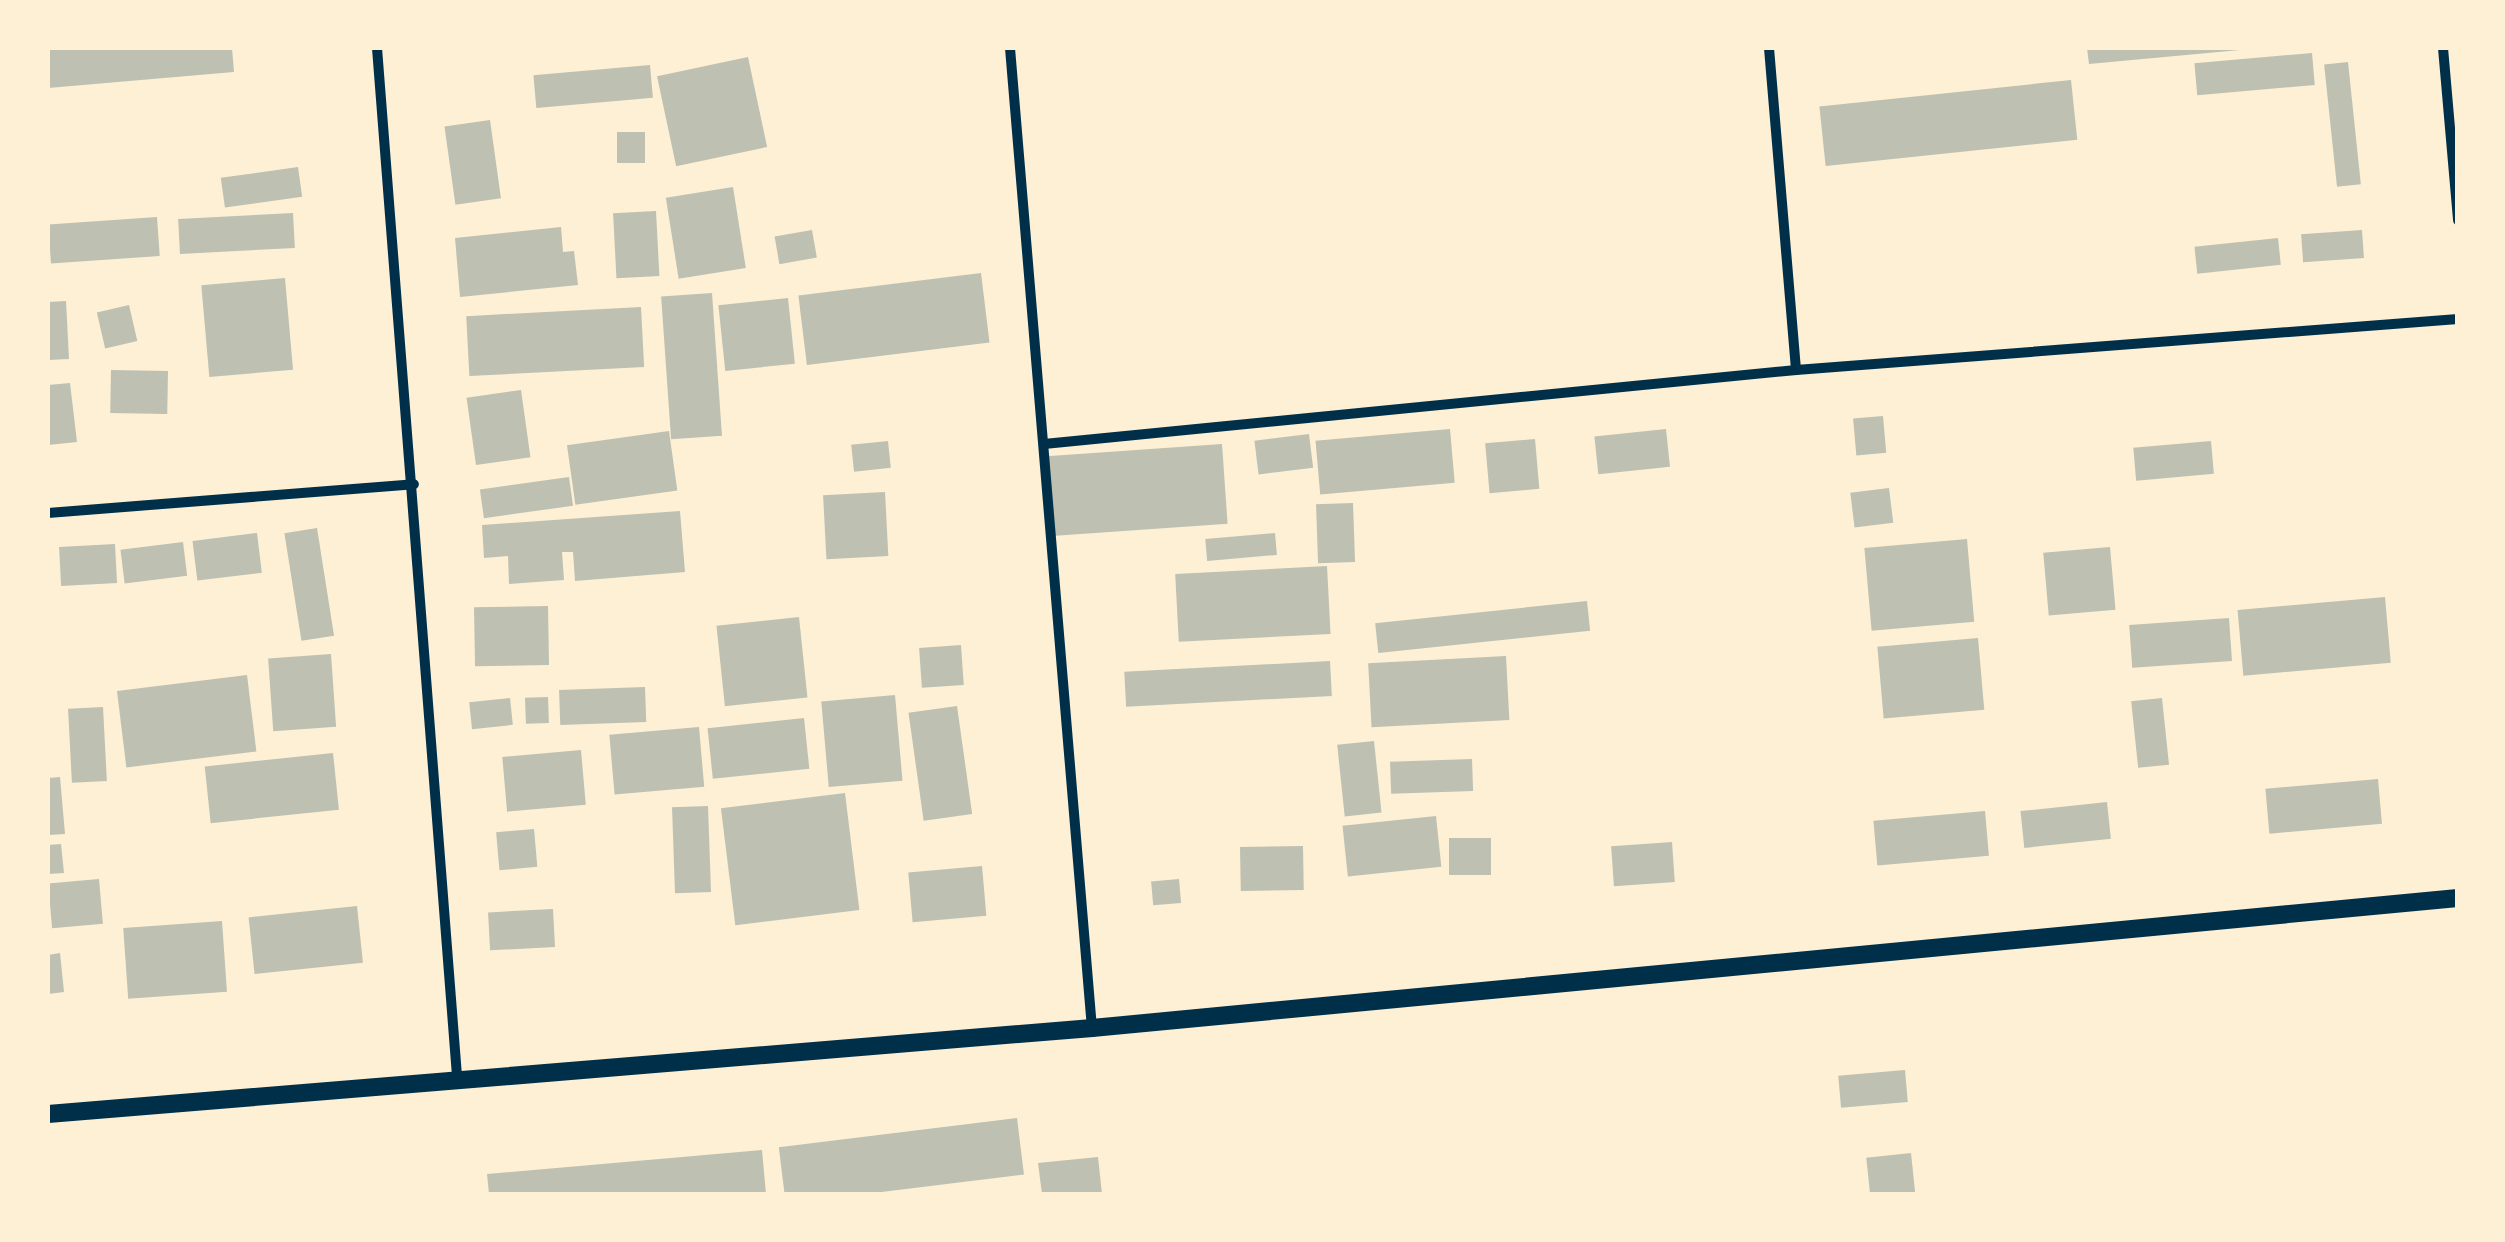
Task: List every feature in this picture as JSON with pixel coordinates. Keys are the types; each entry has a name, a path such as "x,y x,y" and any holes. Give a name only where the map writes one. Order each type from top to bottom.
{"street":[{"path":"378,48 456,1077"},
{"path":"1010,48 1092,1028"},
{"path":"1769,48 1796,370"},
{"path":"2443,48 2458,220"},
{"path":"1044,444 1796,370 2458,319"},
{"path":"48,513 414,484"},
{"path":"48,1114 456,1077 1092,1028 2458,898"}],"building":[{"path":"48,48 232,48 234,72 48,88"},
{"path":"2087,48 2240,48 2240,50 2089,64"},
{"path":"2312,53 2315,85 2197,95 2194,63"},
{"path":"748,57 767,147 676,166 657,76"},
{"path":"2348,62 2361,184 2337,187 2324,65"},
{"path":"650,65 653,98 536,108 533,75"},
{"path":"2071,80 2077,140 1826,166 1819,106"},
{"path":"490,120 501,198 455,205 444,126"},
{"path":"617,132 645,132 645,163 617,163"},
{"path":"298,167 302,197 225,208 221,178"},
{"path":"733,187 746,268 679,279 666,198"},
{"path":"656,211 659,276 616,278 613,213"},
{"path":"293,213 295,248 180,254 178,219"},
{"path":"157,217 160,256 51,264 48,225"},
{"path":"561,227 563,252 574,251 578,285 460,297 455,238"},
{"path":"812,230 817,258 779,264 775,237"},
{"path":"2362,230 2364,258 2303,262 2301,234"},
{"path":"2278,238 2281,265 2197,274 2194,247"},
{"path":"981,273 990,342 807,365 798,295"},
{"path":"285,278 293,370 209,377 201,285"},
{"path":"712,293 722,436 671,439 661,297"},
{"path":"788,298 795,364 725,371 718,305"},
{"path":"66,301 69,359 48,360 48,302"},
{"path":"129,305 137,341 105,348 97,312"},
{"path":"641,307 644,367 469,376 466,316"},
{"path":"111,370 168,371 167,414 110,413"},
{"path":"70,383 77,442 48,445 48,385"},
{"path":"521,390 530,457 476,465 467,398"},
{"path":"1883,416 1886,453 1856,455 1853,419"},
{"path":"1450,429 1455,483 1320,495 1316,441"},
{"path":"1666,429 1670,467 1598,474 1594,437"},
{"path":"669,431 677,490 575,505 567,445"},
{"path":"1309,434 1313,468 1259,474 1254,441"},
{"path":"1535,439 1539,489 1490,493 1485,443"},
{"path":"888,441 891,468 854,472 851,445"},
{"path":"2211,441 2214,474 2136,481 2133,448"},
{"path":"1222,444 1228,524 1052,536 1046,456"},
{"path":"569,477 573,506 484,518 480,490"},
{"path":"1889,488 1893,523 1855,527 1850,493"},
{"path":"885,492 888,556 826,559 823,495"},
{"path":"1353,503 1355,562 1318,563 1316,504"},
{"path":"680,511 685,572 575,581 573,552 562,552 564,580 509,584 508,556 484,558 482,525"},
{"path":"317,528 334,636 301,641 284,533"},
{"path":"257,533 262,573 197,581 192,541"},
{"path":"1275,533 1277,555 1207,561 1205,539"},
{"path":"1967,539 1974,622 1872,631 1864,548"},
{"path":"183,542 187,576 125,583 120,550"},
{"path":"115,544 117,583 61,586 59,547"},
{"path":"2110,547 2115,610 2049,616 2043,553"},
{"path":"1327,566 1331,634 1179,642 1175,574"},
{"path":"2385,597 2391,663 2243,676 2238,610"},
{"path":"1587,601 1590,631 1378,653 1375,623"},
{"path":"548,606 549,665 475,666 474,607"},
{"path":"799,617 807,698 725,706 716,626"},
{"path":"2229,618 2232,661 2132,668 2129,625"},
{"path":"1978,638 1984,710 1884,719 1877,647"},
{"path":"961,645 964,685 922,688 919,648"},
{"path":"331,654 336,727 273,731 268,658"},
{"path":"1506,656 1509,720 1372,727 1368,663"},
{"path":"1330,661 1332,696 1126,707 1124,672"},
{"path":"247,675 256,751 126,767 117,691"},
{"path":"645,687 646,722 560,725 559,690"},
{"path":"895,695 902,781 829,787 821,701"},
{"path":"548,697 549,723 526,724 525,698"},
{"path":"510,698 513,725 472,729 469,702"},
{"path":"2162,698 2169,765 2138,768 2131,701"},
{"path":"957,706 972,814 924,821 908,713"},
{"path":"103,707 107,781 72,783 68,709"},
{"path":"804,718 809,769 713,779 708,728"},
{"path":"699,727 704,787 615,795 609,735"},
{"path":"1374,741 1382,813 1345,816 1337,745"},
{"path":"581,750 586,805 507,812 502,757"},
{"path":"333,753 339,810 211,823 205,766"},
{"path":"1472,759 1473,791 1391,794 1390,762"},
{"path":"60,777 65,834 48,835 48,778"},
{"path":"2378,779 2382,824 2269,834 2265,789"},
{"path":"845,793 859,910 735,925 721,808"},
{"path":"2107,802 2111,839 2024,848 2020,811"},
{"path":"708,806 711,892 675,893 672,807"},
{"path":"1985,811 1989,856 1877,866 1873,821"},
{"path":"1436,816 1441,867 1348,877 1343,826"},
{"path":"534,829 537,867 499,870 496,832"},
{"path":"1449,838 1491,838 1491,875 1449,875"},
{"path":"1672,842 1675,882 1614,886 1611,846"},
{"path":"61,844 64,873 48,874 48,845"},
{"path":"1303,846 1304,890 1241,891 1240,847"},
{"path":"982,866 986,916 913,922 908,872"},
{"path":"99,879 103,924 52,928 48,883"},
{"path":"1179,879 1181,903 1153,905 1151,881"},
{"path":"357,906 363,963 255,974 249,917"},
{"path":"553,909 555,947 490,950 488,912"},
{"path":"222,921 227,992 128,999 123,928"},
{"path":"60,953 64,992 48,994 48,955"},
{"path":"1905,1070 1908,1102 1841,1108 1838,1076"},
{"path":"1017,1118 1024,1175 866,1194 785,1194 779,1147"},
{"path":"762,1150 766,1194 489,1194 487,1174"},
{"path":"1911,1153 1915,1194 1870,1194 1866,1158"},
{"path":"1098,1157 1102,1194 1042,1194 1038,1163"}]}
